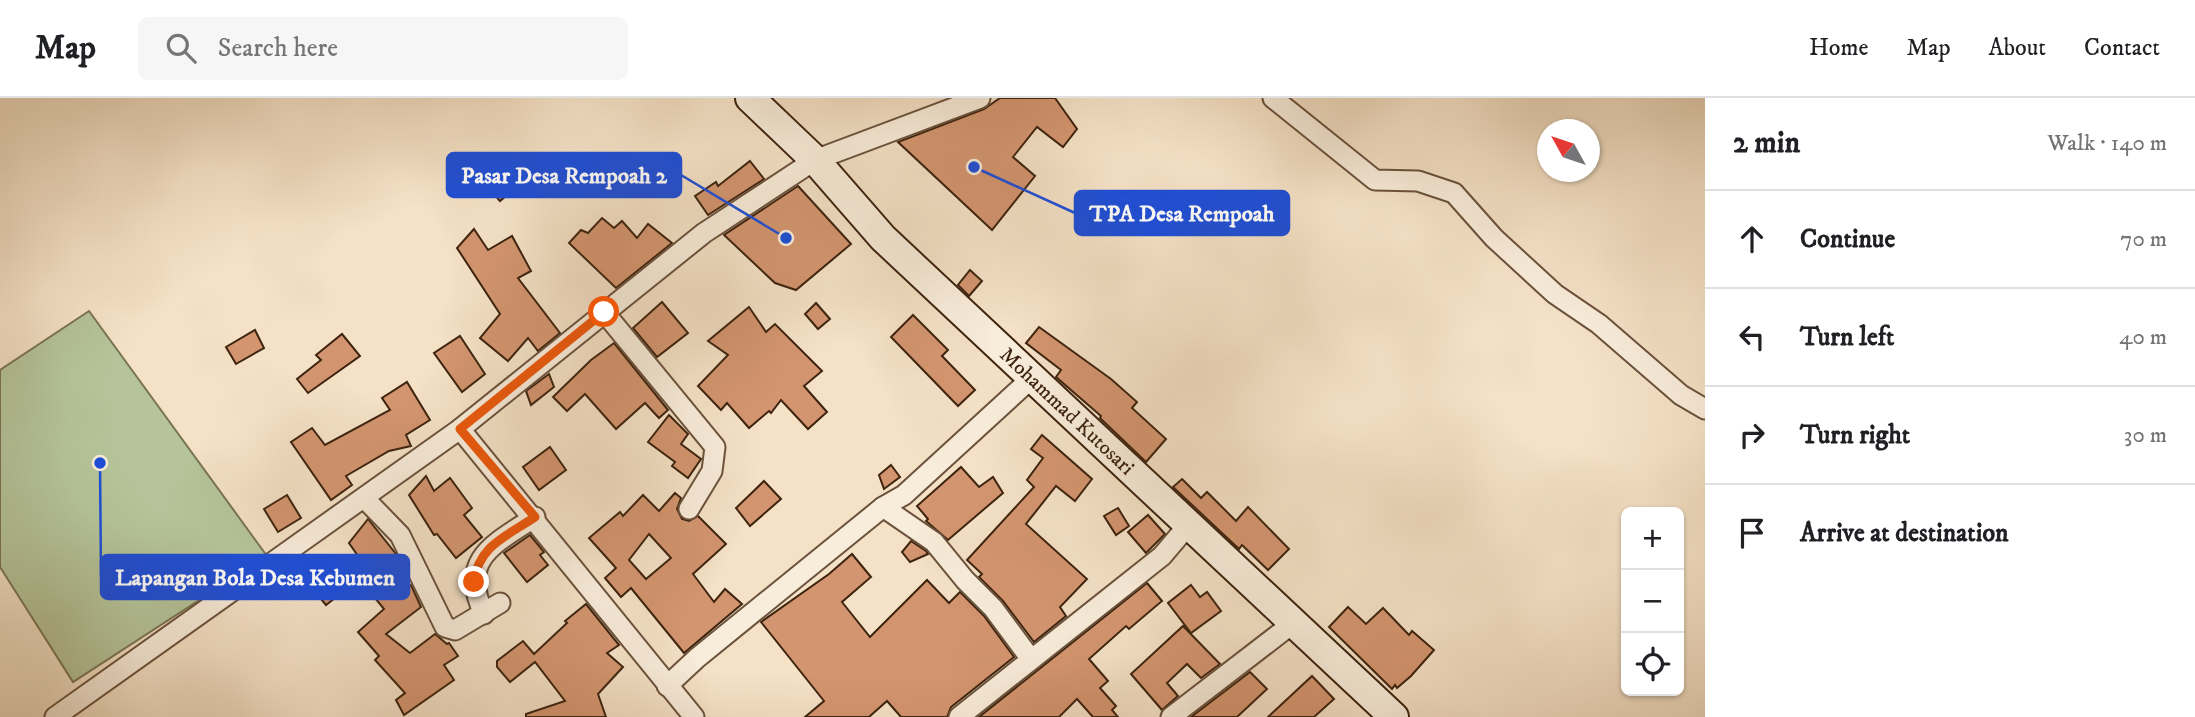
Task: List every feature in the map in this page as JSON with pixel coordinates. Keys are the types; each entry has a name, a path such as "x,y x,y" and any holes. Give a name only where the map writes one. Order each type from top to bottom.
{"street":[{"name":"Mohammad Kutosari","path":"750,98 815,160 883,238 1034,376 1190,523 1292,624 1394,717"},
{"path":"55,717 460,429 704,233 815,160 980,98"},
{"path":"1273,98 1375,180 1418,181 1454,193 1494,237 1555,294 1599,324 1681,396 1705,409"},
{"path":"604,312 715,447 712,471 689,509"},
{"path":"667,686 697,658 883,507 904,495 1034,376"},
{"path":"460,429 535,517 694,717"},
{"path":"365,499 400,535 445,627 455,630 492,608 474,582 476,563 493,545 535,517"},
{"path":"883,507 934,542 965,580 993,608 1030,657"},
{"path":"959,717 1030,657 1162,556 1190,523"},
{"path":"1171,717 1292,624"}],"green space":[{"path":"89,311 267,556 73,682 0,567 0,370"}],"building":[{"path":"1000,98 1055,98 1077,129 1063,147 1037,127 1013,157 1035,176 992,230 898,142 984,109"},
{"path":"500,157 522,182 500,201 478,176"},
{"path":"750,161 764,179 708,215 695,196 716,182 718,186"},
{"path":"798,186 851,244 796,290 775,283 724,235"},
{"path":"602,218 614,228 622,221 637,238 648,224 672,243 616,288 569,243 581,230 588,233"},
{"path":"474,229 488,250 512,236 531,271 518,278 560,333 538,351 528,338 508,361 480,338 500,314 457,248"},
{"path":"970,270 982,281 969,296 958,285"},
{"path":"662,302 688,333 657,357 633,328"},
{"path":"816,303 830,319 818,329 805,314"},
{"path":"749,307 766,332 775,324 822,371 804,386 827,412 808,429 781,400 771,413 769,411 749,428 727,403 721,410 698,386 728,355 708,341"},
{"path":"913,315 948,350 942,356 975,390 958,406 891,337"},
{"path":"1039,327 1111,379 1137,402 1132,408 1166,439 1146,462 1100,418 1101,416 1056,377 1061,370 1026,343"},
{"path":"255,330 264,348 236,364 226,347"},
{"path":"342,334 360,356 308,393 297,379 321,360 316,355"},
{"path":"460,336 485,374 462,392 434,353"},
{"path":"614,343 668,410 659,418 645,403 616,429 585,394 567,411 553,397 591,360"},
{"path":"549,374 554,387 531,405 526,391"},
{"path":"407,382 430,420 406,435 411,446 389,451 346,476 352,485 331,500 291,442 312,428 325,445 390,410 382,398"},
{"path":"669,415 688,434 681,444 701,459 688,478 672,466 675,462 648,442"},
{"path":"1042,435 1092,479 1075,501 1056,486 1026,524 1087,579 1060,607 1066,616 1034,642 1003,601 979,577 982,574 967,560 1034,487 1027,480 1043,458 1031,449"},
{"path":"550,447 566,470 539,490 523,467"},
{"path":"891,465 900,477 884,489 879,475"},
{"path":"961,467 979,487 993,477 1003,493 948,540 926,521 928,519 917,506"},
{"path":"426,476 434,491 450,478 472,508 464,515 482,537 456,558 437,534 434,535 409,495"},
{"path":"1182,479 1201,498 1207,492 1236,521 1248,507 1289,549 1268,570 1242,545 1239,549 1173,487"},
{"path":"764,481 781,499 750,526 736,508"},
{"path":"675,493 681,498 677,509 682,519 689,521 698,516 726,544 693,574 714,602 725,589 742,604 684,653 631,588 621,597 605,578 616,568 589,538 620,512 623,516 643,495 659,511","holes":["649,534 671,558 646,579 629,560"]},
{"path":"287,495 301,518 278,532 264,509"},
{"path":"1118,508 1129,526 1116,535 1104,516"},
{"path":"1148,515 1165,534 1146,553 1128,532"},
{"path":"368,519 396,554 397,558 389,563 407,587 411,585 421,607 386,634 410,653 435,634 449,643 458,656 444,665 454,680 404,715 396,700 405,693 375,660 379,656 358,632 384,609 371,593 379,586 349,543"},
{"path":"530,535 544,552 540,555 548,565 527,582 504,553"},
{"path":"911,541 928,554 910,562 902,552"},
{"path":"852,554 871,577 842,602 870,637 927,580 949,603 960,592 984,616 1014,657 951,707 947,717 901,717 887,701 869,717 805,717 824,701 761,622 829,574"},
{"path":"320,560 345,590 326,605 302,576"},
{"path":"1147,583 1162,601 1129,629 1126,626 1089,659 1108,681 1100,688 1116,706 1112,710 1118,717 1093,717 1077,699 1059,717 979,717"},
{"path":"1191,585 1200,597 1207,592 1221,611 1191,633 1168,603"},
{"path":"586,604 619,645 607,653 623,667 598,694 606,717 526,717 526,714 565,701 535,662 510,682 497,667 497,661 523,641 534,654 567,623 565,621"},
{"path":"1348,607 1366,624 1383,608 1409,635 1412,631 1434,650 1411,676 1392,689 1329,627"},
{"path":"1183,626 1220,664 1201,678 1187,664 1167,683 1178,696 1162,710 1131,674"},
{"path":"1250,672 1267,689 1237,717 1191,717"},
{"path":"1312,676 1334,699 1314,717 1268,717"}],"place":[{"name":"TPA Desa Rempoah","path":"974,167"},
{"name":"Pasar Desa Rempoah 2","path":"786,238"},
{"name":"Lapangan Bola Desa Kebumen","path":"100,463"}],"route":[{"path":"474,582 476,563 493,545 535,517 460,429 604,312"}]}
